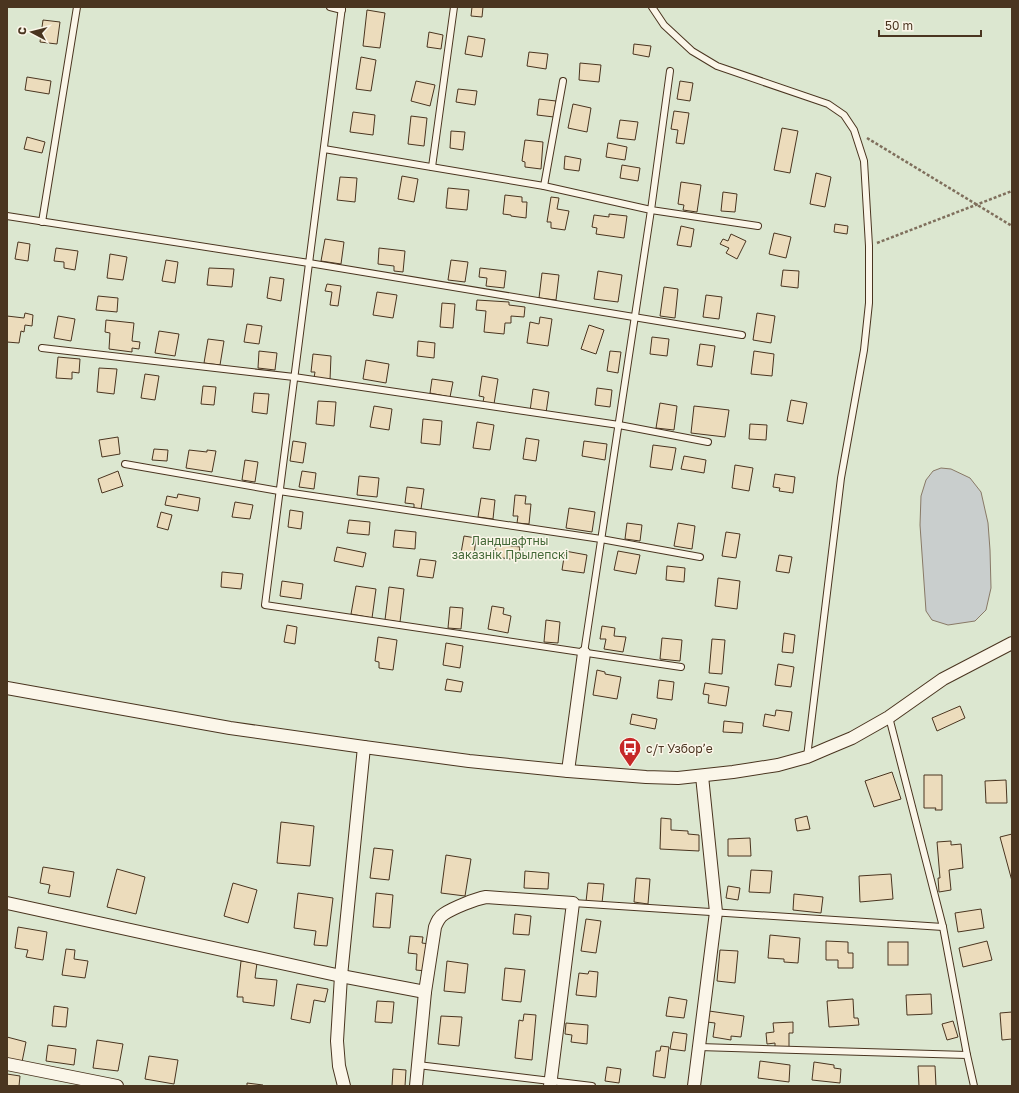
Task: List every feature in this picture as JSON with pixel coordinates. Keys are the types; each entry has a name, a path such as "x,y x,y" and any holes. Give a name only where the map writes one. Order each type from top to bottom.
{"street":[{"path":"7,688 230,728 364,747 469,761 568,771 678,778 778,765 807,757 852,738 889,717 943,679 1012,643"},
{"path":"568,771 584,653"},
{"path":"344,1086 339,1066 337,1042 340,976 364,747"},
{"path":"694,1086 716,912 702,776"},
{"path":"416,1086 425,992 435,927 438,920 444,914 479,898 486,897 573,903 550,1084"},
{"path":"7,903 340,976 425,992"},
{"path":"7,1064 117,1086"}],"lane":[{"path":"42,222 77,7"},
{"path":"330,7 342,8 264,605 681,667"},
{"path":"432,167 454,7"},
{"path":"652,7 664,25 692,51 717,66 828,104 844,115 854,130 864,161 870,246 869,303 864,350 841,478 807,757"},
{"path":"584,653 651,210 670,71"},
{"path":"544,186 563,81"},
{"path":"324,150 544,186 651,210 758,226"},
{"path":"7,216 309,263 742,335"},
{"path":"42,348 294,377 619,425 708,442"},
{"path":"125,464 279,491 601,539 700,557"},
{"path":"889,717 943,926 974,1086"},
{"path":"573,903 943,926"},
{"path":"699,1047 967,1056"},
{"path":"418,1065 550,1084 592,1086"}],"path":[{"path":"854,130 1012,226"},
{"path":"870,246 1012,191"}],"green space":[{"name":"Ландшафтны заказнік Прылепскі","path":"7,7 1012,7 1012,1086 7,1086"}],"shaded area":[{"path":"941,468 951,469 970,478 981,492 988,523 990,550 991,588 986,610 975,621 948,625 932,620 926,611 920,525 921,496 926,480 933,471"}],"building":[{"path":"472,7 483,7 482,17 471,16"},
{"path":"367,10 385,13 380,48 363,46"},
{"path":"43,20 60,22 57,44 40,42"},
{"path":"429,32 443,35 441,49 427,47"},
{"path":"468,36 485,39 482,57 465,54"},
{"path":"634,44 651,46 649,57 633,54"},
{"path":"529,52 548,54 546,69 527,66"},
{"path":"361,57 376,60 371,91 356,89"},
{"path":"580,63 601,65 599,82 579,80"},
{"path":"27,77 51,81 49,94 25,90"},
{"path":"416,81 435,85 430,106 411,101"},
{"path":"680,81 693,83 690,101 677,99"},
{"path":"458,89 477,91 475,105 456,102"},
{"path":"539,99 556,101 554,117 537,115"},
{"path":"573,104 591,108 587,132 568,128"},
{"path":"674,111 689,113 684,144 676,143 678,130 671,129"},
{"path":"353,112 375,115 373,135 350,132"},
{"path":"411,116 427,118 424,146 408,144"},
{"path":"620,120 638,122 635,140 617,138"},
{"path":"782,128 798,131 790,173 774,170"},
{"path":"451,131 465,132 463,150 450,148"},
{"path":"27,137 45,142 42,153 24,149"},
{"path":"525,140 543,142 541,169 525,167 525,162 522,161"},
{"path":"608,143 627,147 625,160 606,157"},
{"path":"565,156 581,159 579,171 564,169"},
{"path":"622,165 640,168 638,181 620,178"},
{"path":"816,173 831,177 825,207 810,204"},
{"path":"402,176 418,179 414,202 398,199"},
{"path":"340,177 357,178 355,202 337,200"},
{"path":"681,182 701,185 697,212 683,210 684,205 678,204"},
{"path":"448,188 469,190 467,210 446,208"},
{"path":"723,192 737,194 735,212 721,211"},
{"path":"505,195 522,197 522,202 527,202 526,218 503,214"},
{"path":"551,197 559,198 557,209 569,211 565,230 551,228 551,222 547,222"},
{"path":"609,214 627,216 624,238 596,234 597,228 592,227 594,215 609,217"},
{"path":"835,224 848,226 847,234 834,232"},
{"path":"681,226 694,229 691,247 677,245"},
{"path":"774,233 791,237 786,258 769,254"},
{"path":"731,234 746,241 737,259 726,253 729,248 720,244 723,239 728,241"},
{"path":"325,239 344,242 341,264 321,261"},
{"path":"18,242 30,244 28,261 15,259"},
{"path":"56,248 78,251 75,270 64,268 64,262 54,261"},
{"path":"379,248 405,251 403,272 394,271 394,266 378,264"},
{"path":"110,254 127,257 123,280 107,278"},
{"path":"166,260 178,262 175,283 162,281"},
{"path":"451,260 468,262 465,282 448,280"},
{"path":"209,268 234,269 232,287 207,285"},
{"path":"480,268 506,271 504,288 486,286 487,278 479,277"},
{"path":"783,270 799,271 798,288 781,286"},
{"path":"598,271 622,275 618,302 594,299"},
{"path":"542,273 559,275 556,300 539,298"},
{"path":"270,277 284,279 281,301 267,298"},
{"path":"327,284 341,286 338,306 330,305 332,292 325,291"},
{"path":"664,287 678,289 675,318 660,316"},
{"path":"377,292 397,295 393,318 373,315"},
{"path":"706,295 722,297 719,319 703,317"},
{"path":"98,296 118,298 117,312 96,310"},
{"path":"477,300 509,302 509,305 525,307 524,317 511,316 511,323 505,323 504,334 484,332 486,311 476,310"},
{"path":"442,303 455,304 453,328 440,327"},
{"path":"25,313 33,315 32,326 25,325 24,332 21,331 19,343 7,342 7,316 24,318"},
{"path":"757,313 775,316 771,343 753,340"},
{"path":"58,316 75,319 71,341 54,338"},
{"path":"540,317 552,319 548,346 527,343 530,322 539,324"},
{"path":"106,320 134,323 132,341 140,342 139,349 132,348 132,352 109,349 110,333 105,332"},
{"path":"247,324 262,326 259,344 244,342"},
{"path":"589,325 604,330 596,354 581,349"},
{"path":"159,331 179,334 175,356 155,353"},
{"path":"652,337 669,339 667,356 650,354"},
{"path":"208,339 224,341 220,365 204,363"},
{"path":"418,341 435,343 434,358 417,356"},
{"path":"700,344 715,346 712,367 697,365"},
{"path":"259,351 277,353 275,370 258,368"},
{"path":"610,351 621,352 618,373 607,371"},
{"path":"754,351 774,354 772,376 751,374"},
{"path":"313,354 331,356 330,380 314,378 315,372 311,372"},
{"path":"58,357 80,359 79,373 72,372 72,379 56,378"},
{"path":"366,360 389,364 386,383 363,379"},
{"path":"99,368 117,369 114,394 97,392"},
{"path":"145,374 159,376 155,400 141,398"},
{"path":"482,376 498,379 494,404 483,402 484,397 479,396"},
{"path":"432,379 453,382 450,397 430,393"},
{"path":"203,386 216,387 214,405 201,404"},
{"path":"597,388 612,390 610,407 595,405"},
{"path":"533,389 549,392 546,413 530,411"},
{"path":"254,393 269,394 267,414 252,412"},
{"path":"791,400 807,403 803,424 787,421"},
{"path":"318,401 336,402 334,426 316,424"},
{"path":"660,403 677,406 674,430 656,428"},
{"path":"374,406 392,409 389,430 370,427"},
{"path":"694,406 729,410 725,437 691,433"},
{"path":"423,419 442,421 440,445 421,443"},
{"path":"477,422 494,425 490,450 473,448"},
{"path":"750,424 767,425 766,440 749,439"},
{"path":"118,437 120,454 102,457 99,440"},
{"path":"526,438 539,440 536,461 523,459"},
{"path":"293,441 306,443 303,463 290,461"},
{"path":"584,441 607,444 605,460 582,456"},
{"path":"653,445 676,448 672,470 650,467"},
{"path":"154,449 168,450 167,461 152,460"},
{"path":"189,450 207,452 207,450 216,451 212,472 186,468"},
{"path":"684,456 706,460 704,473 681,469"},
{"path":"245,460 258,462 255,482 242,480"},
{"path":"735,465 753,468 749,491 732,488"},
{"path":"118,471 123,486 102,493 98,479"},
{"path":"302,471 316,473 314,489 299,487"},
{"path":"775,474 795,477 793,493 779,491 780,488 773,487"},
{"path":"359,476 379,478 377,497 357,495"},
{"path":"407,487 424,489 421,509 414,508 414,504 405,503"},
{"path":"178,494 200,498 198,511 165,505 167,496 177,498"},
{"path":"515,495 526,496 525,504 531,504 529,524 517,523 518,516 513,516"},
{"path":"481,498 495,500 493,519 478,517"},
{"path":"235,502 253,505 250,519 232,517"},
{"path":"569,508 595,512 592,532 566,528"},
{"path":"290,510 303,512 301,529 288,527"},
{"path":"161,512 172,515 168,530 157,527"},
{"path":"349,520 370,522 369,535 347,533"},
{"path":"627,523 642,525 640,541 625,539"},
{"path":"678,523 695,526 692,549 674,546"},
{"path":"395,530 416,532 415,549 393,547"},
{"path":"726,532 740,534 736,558 722,556"},
{"path":"464,536 476,538 474,555 461,553"},
{"path":"496,544 520,547 518,560 495,557"},
{"path":"337,547 366,553 363,567 334,561"},
{"path":"565,551 587,555 584,573 562,570"},
{"path":"618,551 640,555 636,574 614,570"},
{"path":"779,555 792,557 789,573 776,571"},
{"path":"420,559 436,561 433,578 417,576"},
{"path":"667,566 685,568 684,582 666,580"},
{"path":"222,572 243,574 241,589 221,587"},
{"path":"718,578 740,581 737,609 715,606"},
{"path":"282,581 303,584 301,599 280,596"},
{"path":"356,586 376,589 372,618 351,614"},
{"path":"389,587 404,589 400,622 385,620"},
{"path":"492,606 504,608 503,614 511,616 508,633 488,629"},
{"path":"450,607 463,608 461,629 448,628"},
{"path":"546,620 560,622 558,643 544,642"},
{"path":"287,625 297,627 295,644 284,642"},
{"path":"602,626 615,628 614,636 626,637 623,652 604,649 606,639 600,639"},
{"path":"784,633 795,635 793,653 782,652"},
{"path":"378,637 397,640 393,670 379,668 379,662 375,661"},
{"path":"662,638 682,640 680,661 660,659"},
{"path":"712,639 725,640 722,674 709,673"},
{"path":"446,643 463,646 460,668 443,665"},
{"path":"778,664 794,667 791,687 775,685"},
{"path":"597,670 605,672 605,674 621,677 617,699 593,695"},
{"path":"447,679 463,682 461,692 445,690"},
{"path":"659,680 674,682 672,700 657,698"},
{"path":"705,683 729,687 726,706 708,703 709,695 703,694"},
{"path":"960,706 965,718 937,731 932,718"},
{"path":"776,710 792,712 789,731 763,726 765,714 775,716"},
{"path":"632,714 657,719 655,729 630,724"},
{"path":"724,721 743,723 742,733 723,732"},
{"path":"892,772 901,799 874,807 865,781"},
{"path":"924,775 942,775 942,810 935,810 936,808 924,808"},
{"path":"1006,780 1007,803 986,803 985,781"},
{"path":"807,816 810,829 797,831 795,819"},
{"path":"661,818 671,819 671,830 688,831 688,834 699,835 699,851 660,849"},
{"path":"281,822 314,826 310,866 277,863"},
{"path":"1012,834 1012,881 1000,837"},
{"path":"750,838 751,856 728,856 728,839"},
{"path":"951,841 951,845 961,844 963,868 949,870 951,890 939,892 938,878 940,878 937,842"},
{"path":"374,848 393,850 389,880 370,878"},
{"path":"446,855 471,859 465,896 441,893"},
{"path":"43,867 74,872 70,897 48,893 50,885 40,883"},
{"path":"117,869 145,877 136,914 107,907"},
{"path":"751,870 772,871 770,893 749,892"},
{"path":"525,871 549,873 548,889 524,888"},
{"path":"891,874 893,899 860,902 859,876"},
{"path":"636,878 650,879 648,904 634,902"},
{"path":"233,883 257,890 248,923 224,916"},
{"path":"588,883 604,884 602,903 586,902"},
{"path":"728,886 740,888 738,900 726,898"},
{"path":"298,893 333,898 327,946 314,945 316,931 294,928"},
{"path":"376,893 393,895 390,928 373,927"},
{"path":"794,894 823,897 821,913 793,910"},
{"path":"981,909 984,928 958,932 955,913"},
{"path":"515,914 531,916 529,935 513,934"},
{"path":"586,919 601,921 596,953 581,951"},
{"path":"18,927 47,932 43,960 26,957 28,950 15,948"},
{"path":"770,935 800,938 798,963 784,962 784,959 768,958"},
{"path":"410,936 423,937 422,943 429,944 426,971 416,970 417,954 408,953"},
{"path":"826,941 848,942 848,953 853,953 853,968 838,968 838,960 826,960"},
{"path":"987,941 992,960 963,967 959,948"},
{"path":"888,942 908,942 908,965 888,965"},
{"path":"66,949 75,950 74,959 88,961 85,978 62,975"},
{"path":"720,950 738,951 735,983 717,981"},
{"path":"241,961 257,963 255,978 277,980 274,1006 243,1002 243,997 237,997"},
{"path":"447,961 468,964 465,993 444,991"},
{"path":"505,968 525,970 521,1002 502,1000"},
{"path":"589,971 598,972 596,997 576,995 579,973 588,974"},
{"path":"297,984 328,989 325,1002 314,1000 310,1023 291,1019"},
{"path":"931,994 932,1014 907,1015 906,995"},
{"path":"669,997 687,1000 684,1018 666,1016"},
{"path":"853,999 854,1018 858,1018 859,1025 829,1027 827,1001"},
{"path":"377,1001 394,1002 392,1023 375,1022"},
{"path":"54,1006 68,1008 66,1027 52,1026"},
{"path":"709,1011 744,1016 741,1037 731,1036 731,1040 713,1037 715,1023 707,1022"},
{"path":"1012,1012 1012,1039 1002,1040 1000,1013"},
{"path":"524,1014 536,1015 532,1060 515,1058 519,1020 523,1021"},
{"path":"441,1016 462,1017 459,1046 438,1044"},
{"path":"953,1021 958,1037 947,1040 942,1024"},
{"path":"793,1022 793,1033 789,1033 789,1047 775,1048 775,1043 767,1044 766,1033 774,1032 773,1023"},
{"path":"566,1023 588,1025 587,1044 571,1042 572,1035 565,1034"},
{"path":"673,1032 687,1034 685,1051 670,1049"},
{"path":"7,1037 26,1042 22,1062 7,1058"},
{"path":"97,1040 123,1044 118,1071 93,1068"},
{"path":"48,1045 76,1049 74,1065 46,1061"},
{"path":"661,1046 669,1047 665,1078 653,1076 656,1051 660,1051"},
{"path":"149,1056 178,1060 174,1084 145,1079"},
{"path":"760,1061 790,1065 789,1082 758,1078"},
{"path":"814,1062 834,1065 834,1068 841,1069 840,1083 812,1080"},
{"path":"918,1066 935,1066 936,1086 919,1086"},
{"path":"607,1067 621,1069 619,1083 605,1081"},
{"path":"393,1069 406,1070 405,1086 392,1086"},
{"path":"7,1074 20,1076 19,1086 7,1086"},
{"path":"247,1083 263,1085 247,1086"}],"place":[{"name":"с/т Узборʼе","path":"630,768"}]}
